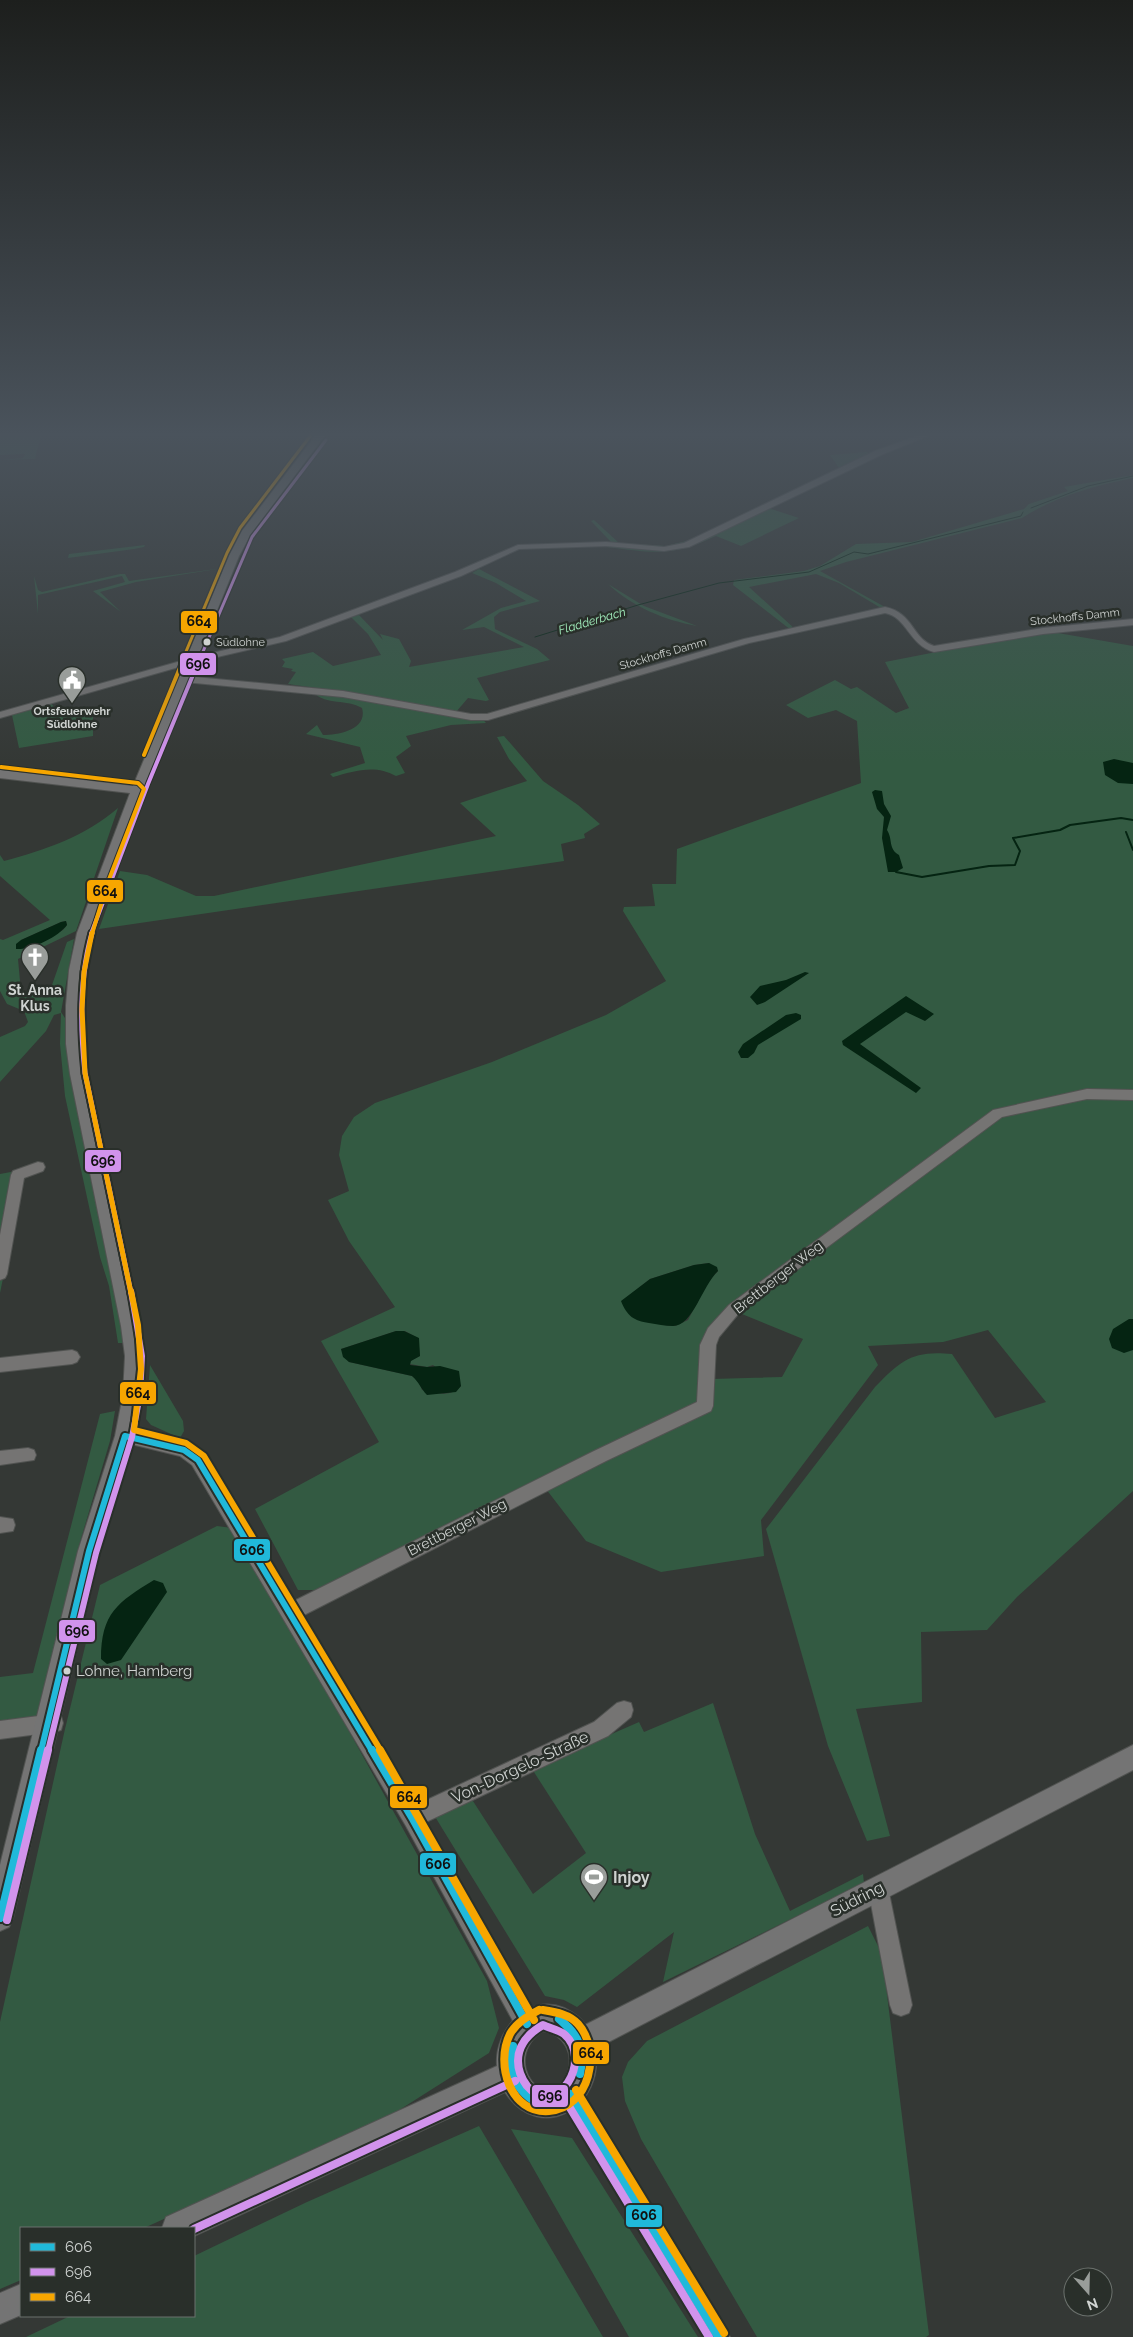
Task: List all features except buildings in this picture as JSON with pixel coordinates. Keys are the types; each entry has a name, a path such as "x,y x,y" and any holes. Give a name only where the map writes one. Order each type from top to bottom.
{"main road":[{"path":"0,1918 52,1723 89,1552 125,1436 133,1395 135,1356 131,1326 78,1074 74,1044 74,1005 77,970 84,933 137,790 241,544"},
{"path":"101,786 127,780 151,758"},
{"path":"0,774 137,790"},
{"name":"Südring","path":"580,2042 1133,1757"},
{"path":"542,2017 552,2017 569,2025 580,2042 583,2067 580,2078 570,2094 553,2104 535,2102 522,2092 512,2074 510,2063 512,2047 516,2037 527,2024 542,2017"},
{"path":"179,2227 512,2074"},
{"path":"0,2309 20,2299"}],"street":[{"path":"0,716 191,662 297,635 458,574 518,547 604,544"},
{"path":"607,544 664,548 688,544"},
{"name":"Stockhoffs Damm","path":"184,679 343,694 471,717 488,717 747,641 885,610 896,613 924,646 934,649 1043,630 1133,622"},
{"name":"Brettberger Weg","path":"291,1612 583,1465 705,1406 708,1345 713,1333 734,1309 998,1114 1087,1094 1133,1095"},
{"path":"0,1274 18,1175 38,1167"},
{"path":"0,1365 72,1357"},
{"path":"125,1436 184,1450 198,1460 291,1612 413,1819 527,2024"},
{"path":"0,1458 28,1455"},
{"name":"Von-Dorgelo-Straße","path":"413,1819 425,1811 602,1728 624,1710"},
{"path":"0,1730 52,1723"},
{"path":"878,1888 901,2005"},
{"path":"570,2094 718,2337"}],"shaded area":[{"path":"611,544 666,546 697,544 663,552 607,547"},
{"path":"856,544 918,544 846,562 820,571 885,607 881,608 839,583 816,574 749,587 795,629 791,630 733,585 734,580 804,571 820,566"},
{"path":"145,545 144,547 134,549 68,558 69,554"},
{"path":"223,568 136,582 100,592 121,612 93,591 125,582 122,576 38,595 38,614 34,576 38,590 42,592 120,574 125,574 129,581"},
{"path":"479,569 540,601 500,612 494,617 495,629 537,649 550,660 477,678 489,700 468,698 456,712 480,716 486,723 451,725 406,736 411,746 396,757 405,773 396,776 388,772 372,769 333,777 330,774 365,763 360,747 306,734 317,725 323,735 337,734 351,729 361,721 363,715 362,708 356,705 324,699 314,693 323,689 288,684 296,672 291,671 293,669 282,667 285,662 282,659 313,652 333,666 381,655 368,634 351,617 359,615 383,640 380,634 399,639 411,661 409,667 524,647 484,627 462,630 501,608 526,601 496,583 472,573"},
{"path":"608,584 644,606 697,626 661,616 638,606"},
{"path":"1052,632 1133,646 1133,1491 1017,1597 987,1630 921,1632 922,1702 856,1709 890,1836 867,1841 828,1746 766,1529 875,1387 893,1370 909,1359 927,1354 952,1354 995,1418 1046,1402 988,1330 943,1342 868,1346 878,1365 761,1520 764,1556 661,1572 586,1541 546,1489 710,1407 712,1379 782,1377 803,1339 737,1312 771,1285 764,1279 731,1306 709,1331 700,1403 323,1590 298,1590 255,1509 379,1442 321,1341 395,1307 349,1241 328,1200 349,1191 339,1155 342,1136 354,1117 375,1103 492,1062 606,1015 666,981 623,911 624,907 655,906 652,884 676,884 677,849 861,783 857,721 836,710 808,718 786,705 835,680 851,689 857,687 896,713 909,708 885,662 1034,633","holes":["709,1263 718,1271 708,1282 688,1320 675,1326 663,1325 622,1301 650,1279 694,1265","396,1331 405,1331 418,1338 420,1356 410,1361 410,1364 427,1367 433,1365 461,1386 457,1390 448,1393 422,1390 419,1382 412,1376 349,1362 341,1349"]},
{"path":"51,703 61,716 93,708 93,736 19,748 12,715"},
{"path":"504,736 543,781 578,805 600,824 584,834 585,838 561,844 564,861 99,929 120,871 147,875 196,896 214,896 496,836 460,803 527,781 509,759 497,737"},
{"path":"1114,759 1133,763 1133,784 1118,783 1105,775 1103,762"},
{"path":"875,790 882,791 884,804 891,816 887,830 893,850 899,855 903,868 896,872 888,872 882,838 884,817 877,809 872,792"},
{"path":"118,808 76,931 18,959 21,992 48,990 52,985 67,942 74,939 61,1012 67,1021 114,1266 124,1343 118,1343 109,1286 100,1257 65,1096 60,1044 61,1013 54,1015 46,1031 0,1082 0,1037 25,1026 28,1022 24,1011 7,1004 0,991 0,939 3,940 50,920 0,876 0,855 4,861 50,847 79,834 106,818","holes":["66,921 67,925 63,930 34,946 21,940 61,922"]},
{"path":"66,921 67,925 63,930 51,938 37,945 16,949 16,944 21,940"},
{"path":"805,972 809,973 765,1002 757,1005 750,997 760,986 786,980"},
{"path":"906,996 934,1014 925,1021 906,1012 860,1044 921,1088 916,1093 843,1045 842,1041"},
{"path":"796,1013 801,1015 801,1019 758,1045 754,1053 748,1058 741,1058 738,1052 743,1044 786,1015"},
{"path":"16,1171 24,1176 0,1293 0,1174"},
{"path":"709,1263 717,1267 718,1271 692,1313 680,1324 667,1326 639,1321 632,1317 623,1306 621,1301 650,1279 694,1265"},
{"path":"1129,1319 1133,1319 1133,1350 1124,1353 1112,1348 1109,1339 1113,1329"},
{"path":"396,1331 404,1331 419,1338 420,1356 411,1361 410,1365 440,1366 459,1371 461,1386 456,1392 427,1395 412,1376 349,1362 343,1357 341,1349"},
{"path":"150,1365 183,1421 184,1431 180,1438 151,1425 146,1419"},
{"path":"115,1411 110,1441 80,1542 40,1719 0,1725 0,1677 33,1673 100,1414"},
{"path":"217,1526 232,1528 291,1626 487,1981 499,2028 489,2053 385,2119 146,2227 20,2227 20,2280 0,2289 0,2022 65,1729 100,1585"},
{"path":"154,1580 163,1583 167,1592 121,1660 107,1664 101,1659 104,1630 108,1620 121,1603"},
{"path":"713,1703 755,1834 790,1911 863,1874 864,1883 663,1982 674,1932 577,2007 564,2000 545,1996 434,1815 471,1798 533,1894 586,1853 532,1769 639,1722 644,1732"},
{"path":"868,1926 882,1954 929,2335 926,2337 757,2337 641,2139 625,2101 622,2077 628,2062 647,2041"},
{"path":"479,2126 603,2337 26,2337 68,2317 195,2317 195,2256 307,2202"},
{"path":"511,2129 572,2138 698,2337 629,2337"}],"waterway":[{"name":"Fladderbach","path":"535,637 638,605 719,583 809,572 854,552 868,554 908,544"},
{"path":"896,872 922,877 989,866 1015,865 1020,851 1013,838 1060,830 1070,825 1121,818 1133,820"},
{"path":"1126,832 1133,850"}],"transit line":[{"name":"664","path":"144,755 232,544"},
{"name":"696","path":"7,1920 96,1553 132,1437 140,1395 142,1356 138,1325 85,1073 82,1044 84,971 91,935 148,784 248,544"},
{"name":"664","path":"1,767 138,783 144,789 108,882 93,927 84,972 82,1009 85,1073 138,1325 141,1369 134,1430 186,1443 204,1456 419,1815 534,2020"},
{"name":"606","path":"125,1436 184,1450 198,1460 413,1819 527,2024"},
{"name":"606","path":"0,1918 89,1551 125,1436"},
{"name":"664","path":"539,2010 523,2020 510,2034 504,2059 505,2073 516,2097 525,2106 537,2111 551,2111 564,2107 575,2099 583,2088 591,2062 590,2049 586,2036 578,2024 562,2014 543,2010"},
{"name":"606","path":"559,2019 572,2030 580,2043 583,2057 580,2074"},
{"name":"606","path":"559,2019 572,2031 579,2043 581,2050 580,2074"},
{"name":"696","path":"543,2025 564,2033 574,2047 576,2063 571,2079 561,2091 548,2097 534,2094 522,2079 518,2063 521,2047 525,2040 543,2025"},
{"name":"606","path":"513,2046 513,2070 515,2077 522,2090 534,2101"},
{"name":"606","path":"513,2046 511,2062 514,2078 521,2091 534,2101"},
{"name":"696","path":"195,2229 515,2081"},
{"name":"664","path":"576,2090 724,2333"},
{"name":"606","path":"570,2094 718,2337"},
{"name":"696","path":"564,2098 709,2337"}],"place":[{"name":"Südlohne","path":"207,642"},
{"name":"Ortsfeuerwehr Südlohne","path":"72,704"},
{"name":"St. Anna Klus","path":"35,981"},
{"name":"Lohne, Hamberg","path":"67,1671"},
{"name":"Injoy","path":"594,1901"}]}
